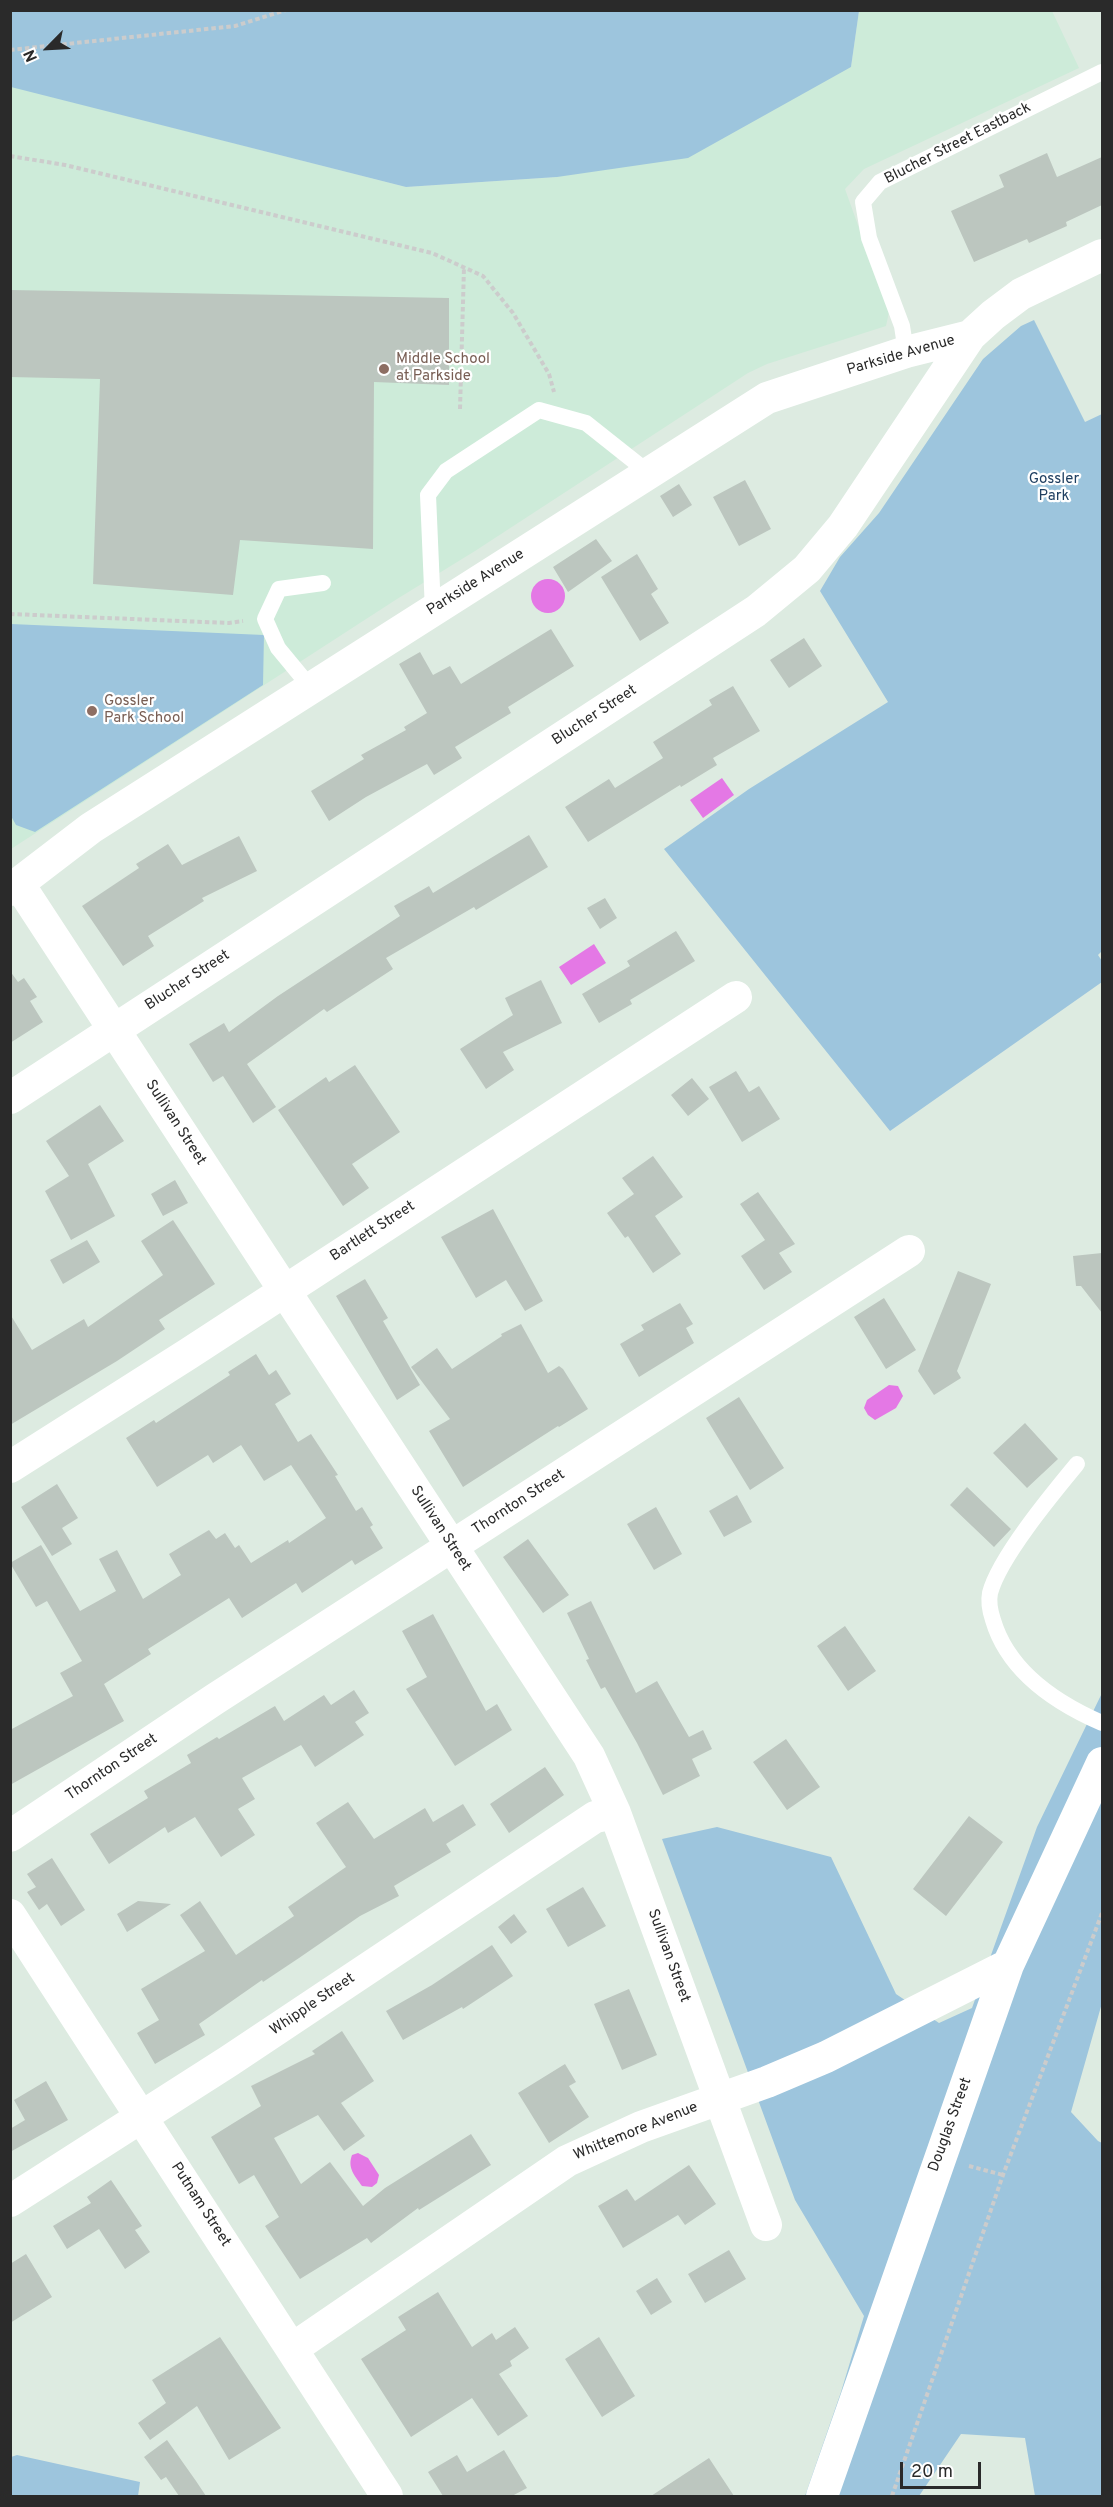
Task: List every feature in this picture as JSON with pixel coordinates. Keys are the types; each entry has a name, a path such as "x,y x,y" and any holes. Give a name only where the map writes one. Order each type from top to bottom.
{"street":[{"name":"Blucher Street","path":"10,1098 756,611 807,569 843,526 970,336 1021,294 1102,255"},
{"name":"Parkside Avenue","path":"13,881 91,828 767,398 906,352 970,336"},
{"name":"Sullivan Street","path":"13,881 113,1029 589,1756 615,1813 766,2225"},
{"name":"Bartlett Street","path":"10,1467 188,1354 736,997"},
{"name":"Thornton Street","path":"10,1836 216,1699 909,1251"},
{"name":"Douglas Street","path":"822,2496 1008,1965 1102,1763"},
{"name":"Whipple Street","path":"10,2201 142,2117 595,1817 615,1813"},
{"name":"Putnam Street","path":"10,1915 387,2496"},
{"name":"Whittemore Avenue","path":"292,2349 567,2161 641,2127 767,2082 826,2057 1008,1965"}],"lane":[{"name":"Blucher Street Eastback","path":"906,352 902,326 869,238 863,202 880,182 1102,72"},
{"path":"433,611 428,495 446,471 539,410 586,423 649,473"},
{"path":"311,688 278,648 265,619 279,589 323,583"},
{"path":"1077,1464 1053,1493 1004,1563 990,1593 989,1607 997,1633 1021,1669 1050,1695 1075,1712 1102,1723"}],"path":[{"path":"10,50 235,26 286,10"},
{"path":"10,156 121,178 432,253 464,267 483,276 513,313 549,374 560,416"},
{"path":"460,409 464,267"},
{"path":"10,614 229,623 265,619"},
{"path":"892,2496 1003,2175 1102,1913"}],"shaded area":[{"name":"Middle School at Parkside","path":"859,11 1052,11 1079,68 864,169 845,189 889,312 886,326 767,364 748,373 11,849 10,86 406,187 557,177 851,67"},
{"path":"548,579 560,584 565,596 560,608 548,613 536,608 531,596 536,584"},
{"path":"722,778 734,795 703,818 690,800"},
{"path":"594,944 606,963 571,985 559,967"},
{"path":"889,1385 898,1386 903,1396 896,1408 875,1420 864,1408 867,1400"},
{"path":"358,2153 368,2158 379,2175 377,2183 372,2187 362,2186 353,2172 350,2164 352,2155"}],"green space":[{"path":"10,11 859,11 851,67 688,158 557,177 406,187 11,87"},
{"name":"Gossler Park","path":"1034,320 1085,422 1102,414 1102,951 1098,955 1102,961 1102,982 890,1131 664,849 749,789 888,702 820,591 840,557 879,513 983,359 1021,326"},
{"name":"Gossler Park School","path":"11,624 264,635 263,685 35,832 16,825 11,816"},
{"path":"1102,1693 1102,2003 1071,2112 1102,2143 1102,2496 1035,2496 1025,2438 961,2434 919,2496 805,2496 841,2392 864,2316 795,2200 662,1839 717,1827 831,1857 896,1994 939,2023 972,2008 1037,1827"},
{"path":"17,2455 140,2482 138,2496 11,2496 11,2457"}],"building":[{"path":"1047,153 1057,177 1102,157 1102,205 1066,222 1067,226 1029,243 1027,239 974,262 951,211 1004,187 999,175"},
{"path":"10,290 449,298 449,385 374,382 373,549 240,540 233,595 93,584 100,379 10,377"},
{"path":"745,480 771,529 739,546 713,497"},
{"path":"679,484 692,505 673,517 660,496"},
{"path":"596,539 612,561 568,592 553,567"},
{"path":"637,554 658,589 651,594 669,623 640,641 601,577"},
{"path":"551,629 574,666 508,707 511,713 455,747 462,758 434,775 427,764 366,797 329,821 311,791 364,759 361,755 406,730 404,727 427,713 399,664 420,652 433,675 450,666 461,684"},
{"path":"804,638 822,666 789,688 770,660"},
{"path":"733,686 760,731 713,758 717,765 588,842 565,807 609,779 615,788 663,758 653,742 712,705 709,700"},
{"path":"529,835 548,867 476,910 474,907 386,958 393,969 327,1012 324,1009 247,1064 276,1107 253,1123 223,1076 213,1082 189,1044 224,1023 229,1032 278,996 400,916 394,906 429,886 433,893"},
{"path":"239,836 257,871 202,898 204,901 148,936 154,946 123,966 82,906 139,868 136,864 168,844 182,865"},
{"path":"605,898 617,918 600,929 587,908"},
{"path":"676,931 695,961 630,1000 632,1004 599,1023 582,994 630,966 627,961"},
{"path":"10,971 18,982 24,978 37,997 30,1001 43,1022 10,1043"},
{"path":"541,980 562,1023 503,1052 514,1070 486,1089 460,1049 513,1015 505,998"},
{"path":"355,1065 400,1132 352,1164 369,1188 343,1206 278,1110 326,1077 329,1082"},
{"path":"736,1071 749,1092 759,1086 780,1119 742,1142 709,1087"},
{"path":"692,1078 709,1099 688,1116 671,1095"},
{"path":"100,1105 124,1141 88,1164 115,1216 71,1240 45,1191 69,1176 46,1141"},
{"path":"653,1156 683,1197 655,1216 681,1254 653,1273 628,1236 625,1238 607,1213 634,1194 622,1178"},
{"path":"175,1180 188,1203 163,1216 151,1194"},
{"path":"758,1192 795,1244 779,1253 792,1272 764,1290 741,1256 765,1240 740,1204"},
{"path":"493,1209 543,1301 525,1311 506,1280 476,1298 441,1237"},
{"path":"173,1220 215,1284 159,1320 165,1329 117,1361 10,1425 10,1314 32,1350 84,1319 88,1327 163,1275 141,1241"},
{"path":"87,1240 100,1262 63,1284 50,1260"},
{"path":"1102,1253 1102,1313 1081,1286 1076,1286 1073,1256"},
{"path":"958,1271 991,1284 957,1371 961,1378 934,1395 918,1371"},
{"path":"365,1279 388,1318 383,1321 420,1385 397,1400 336,1296"},
{"path":"884,1298 916,1350 886,1369 854,1317"},
{"path":"680,1303 693,1324 686,1328 694,1343 639,1377 620,1344 644,1330 641,1325"},
{"path":"521,1324 548,1373 559,1366 563,1369 588,1409 463,1487 429,1431 450,1419 411,1367 437,1348 452,1369 502,1336 501,1334"},
{"path":"256,1354 269,1375 276,1370 291,1394 275,1404 298,1442 311,1434 338,1475 335,1476 356,1511 362,1507 373,1525 370,1527 383,1548 355,1565 352,1560 302,1593 296,1583 242,1618 229,1598 148,1649 151,1654 104,1684 124,1721 10,1785 10,1730 73,1696 60,1673 82,1661 47,1601 36,1607 10,1563 41,1545 80,1611 116,1591 99,1559 117,1550 143,1599 181,1575 169,1554 209,1530 216,1539 225,1533 235,1548 239,1545 251,1563 288,1540 289,1543 326,1518 291,1465 264,1481 241,1445 213,1463 208,1455 157,1487 126,1438 154,1420 156,1423 230,1375 228,1372"},
{"path":"739,1397 784,1468 750,1490 706,1418"},
{"path":"1025,1423 1058,1459 1027,1488 993,1453"},
{"path":"57,1484 78,1518 62,1528 72,1544 52,1556 21,1507"},
{"path":"967,1487 1011,1529 994,1547 950,1505"},
{"path":"737,1495 752,1522 724,1537 709,1511"},
{"path":"656,1507 682,1554 654,1570 627,1524"},
{"path":"528,1539 569,1595 543,1613 503,1557"},
{"path":"591,1601 636,1693 657,1681 689,1737 703,1730 712,1749 692,1759 700,1776 663,1795 605,1687 601,1689 586,1660 589,1659 567,1613"},
{"path":"433,1614 486,1711 497,1704 512,1730 455,1766 406,1689 427,1677 402,1631"},
{"path":"845,1626 876,1671 848,1691 817,1646"},
{"path":"354,1690 369,1713 355,1722 364,1735 315,1767 301,1745 242,1778 255,1799 238,1809 255,1835 221,1857 195,1817 168,1833 165,1827 109,1864 90,1834 148,1798 144,1791 191,1763 187,1755 217,1737 219,1739 275,1706 284,1721 324,1695 331,1705"},
{"path":"786,1739 820,1787 787,1810 753,1762"},
{"path":"545,1767 564,1795 509,1833 490,1804"},
{"path":"348,1802 374,1839 425,1808 433,1822 463,1804 476,1825 446,1844 451,1852 394,1886 399,1896 360,1916 263,1982 262,1980 199,2024 205,2035 155,2064 137,2033 159,2020 141,1989 205,1951 180,1915 200,1901 236,1955 294,1916 288,1907 346,1867 316,1823"},
{"path":"969,1816 1003,1842 946,1916 913,1889"},
{"path":"52,1858 85,1910 61,1926 47,1904 39,1910 27,1892 36,1887 27,1874"},
{"path":"583,1887 606,1926 568,1947 546,1909"},
{"path":"138,1901 171,1904 127,1932 117,1914"},
{"path":"514,1914 527,1932 511,1944 498,1927"},
{"path":"492,1945 513,1976 463,2009 462,2007 403,2040 386,2011 432,1985"},
{"path":"629,1989 657,2055 622,2070 594,2004"},
{"path":"342,2031 374,2081 341,2103 365,2136 344,2151 318,2115 274,2138 301,2184 330,2162 363,2206 385,2188 471,2134 491,2165 419,2210 418,2208 371,2243 367,2238 300,2279 265,2226 279,2217 254,2175 239,2184 211,2137 261,2106 251,2086 315,2054 312,2051"},
{"path":"565,2064 576,2082 569,2086 589,2117 549,2143 518,2093"},
{"path":"46,2081 68,2120 10,2152 10,2129 25,2120 14,2100"},
{"path":"689,2165 716,2204 685,2225 678,2215 623,2248 598,2206 627,2189 635,2201"},
{"path":"111,2180 142,2226 135,2230 150,2252 125,2269 99,2229 67,2249 53,2226 91,2203 87,2197"},
{"path":"729,2250 746,2279 705,2303 688,2274"},
{"path":"26,2254 52,2297 10,2323 10,2264"},
{"path":"657,2278 672,2302 651,2315 636,2291"},
{"path":"438,2292 472,2347 492,2333 496,2340 515,2327 529,2348 510,2361 512,2366 499,2374 528,2416 498,2436 472,2398 411,2437 361,2359 406,2330 398,2317"},
{"path":"220,2337 281,2428 229,2460 197,2406 150,2440 138,2423 166,2403 152,2380"},
{"path":"599,2337 635,2396 602,2417 565,2359"},
{"path":"167,2440 206,2496 179,2496 166,2477 161,2480 144,2457"},
{"path":"504,2450 527,2488 512,2496 443,2496 428,2472 457,2455 467,2472"},
{"path":"709,2458 734,2496 651,2496"}],"place":[{"name":"Middle School at Parkside","path":"384,369"},
{"name":"Gossler Park School","path":"92,711"}]}
